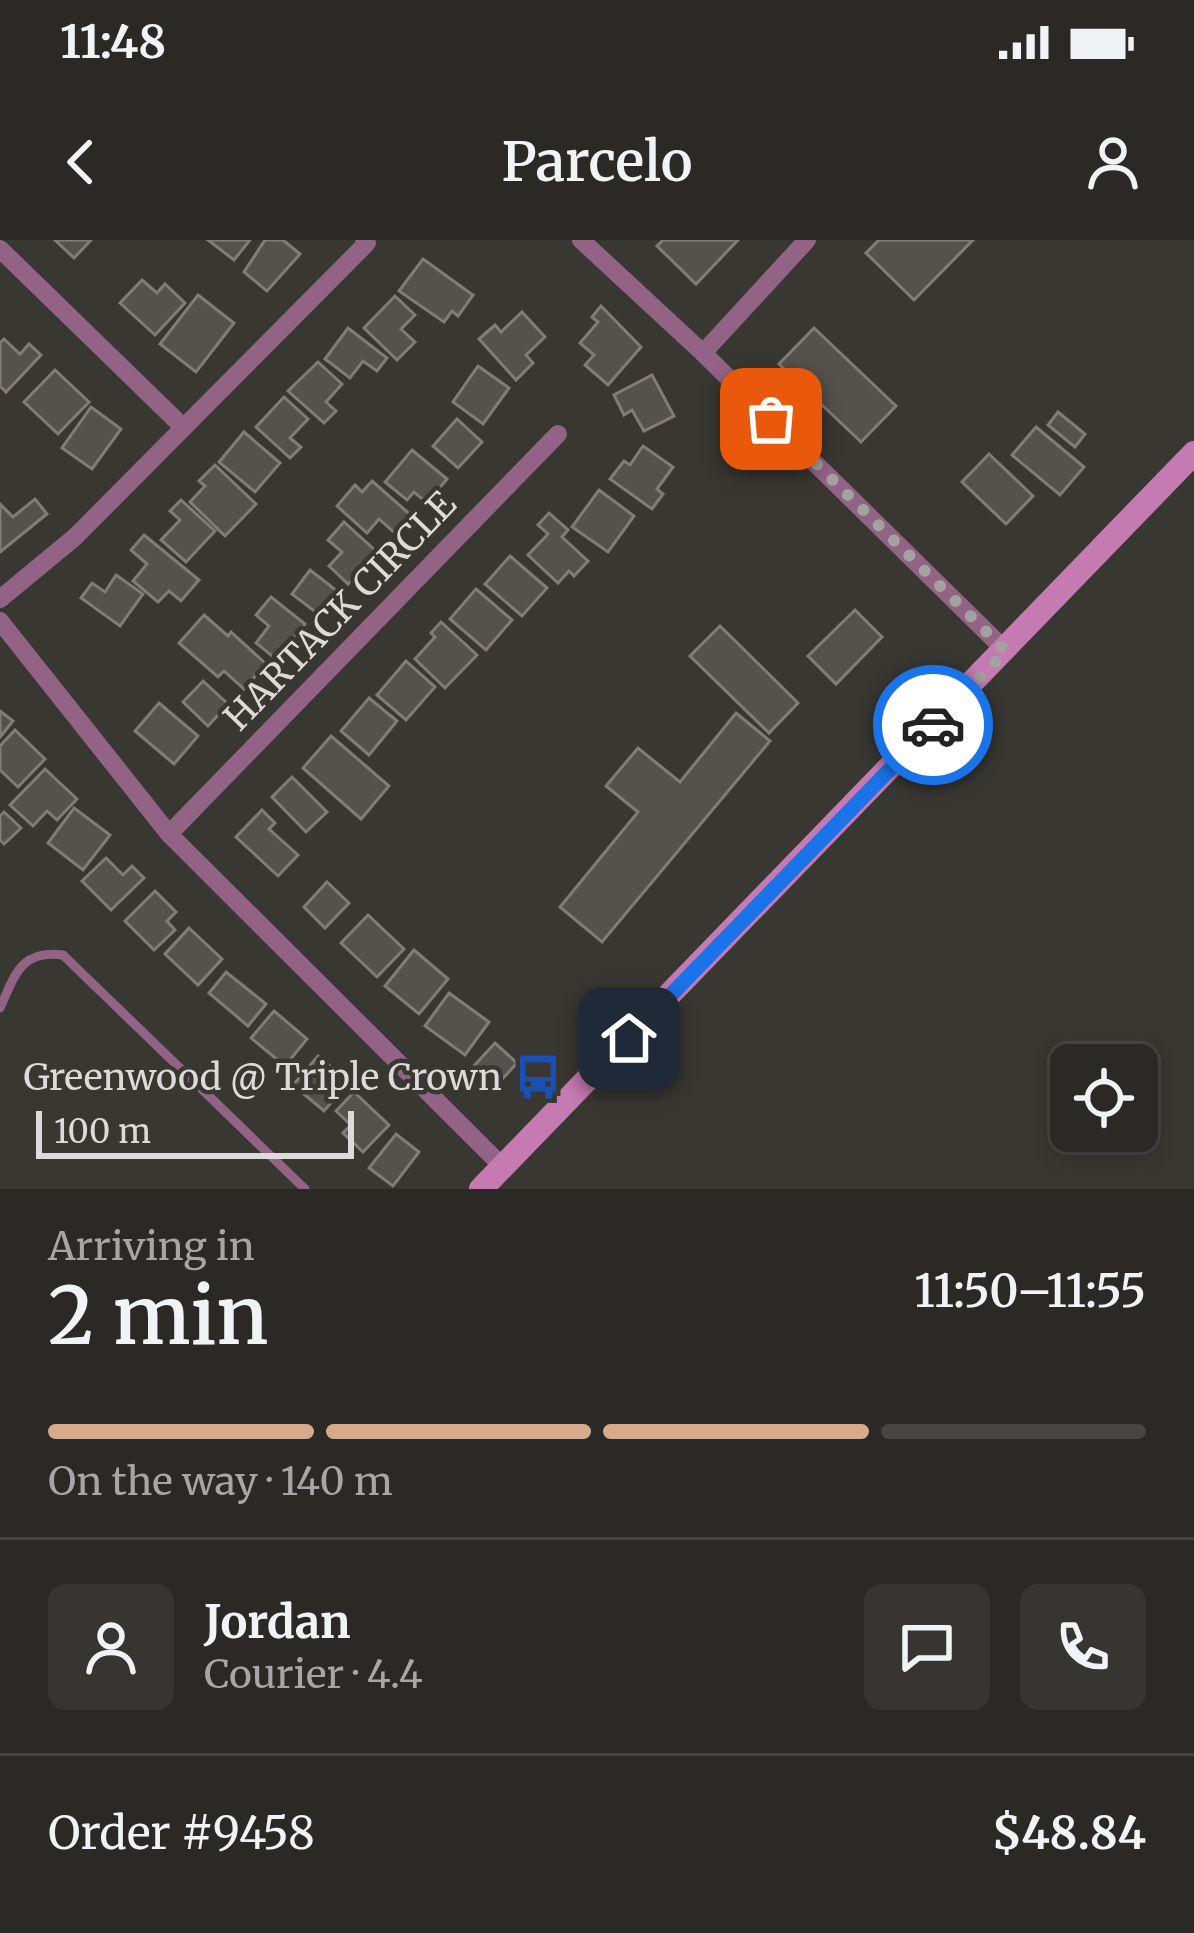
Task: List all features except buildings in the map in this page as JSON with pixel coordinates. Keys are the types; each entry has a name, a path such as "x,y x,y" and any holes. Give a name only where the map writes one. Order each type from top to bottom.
{"main road":[{"path":"481,1189 1194,452"}],"street":[{"path":"0,599 74,537 367,243 364,240"},
{"path":"580,240 704,353 1006,651"},
{"path":"704,353 807,240"},
{"path":"0,249 183,427"},
{"name":"HARTACK CIRCLE","path":"169,835 557,434"},
{"path":"0,621 169,835 503,1167"}],"lane":[{"path":"0,1008 21,962 35,954 63,955 305,1189"}],"way so far":[{"path":"771,419 1006,651 933,725"}],"place":[{"name":"Greenwood @ Triple Crown","path":"538,1077"}],"route":[{"path":"629,1038 933,725"}]}
